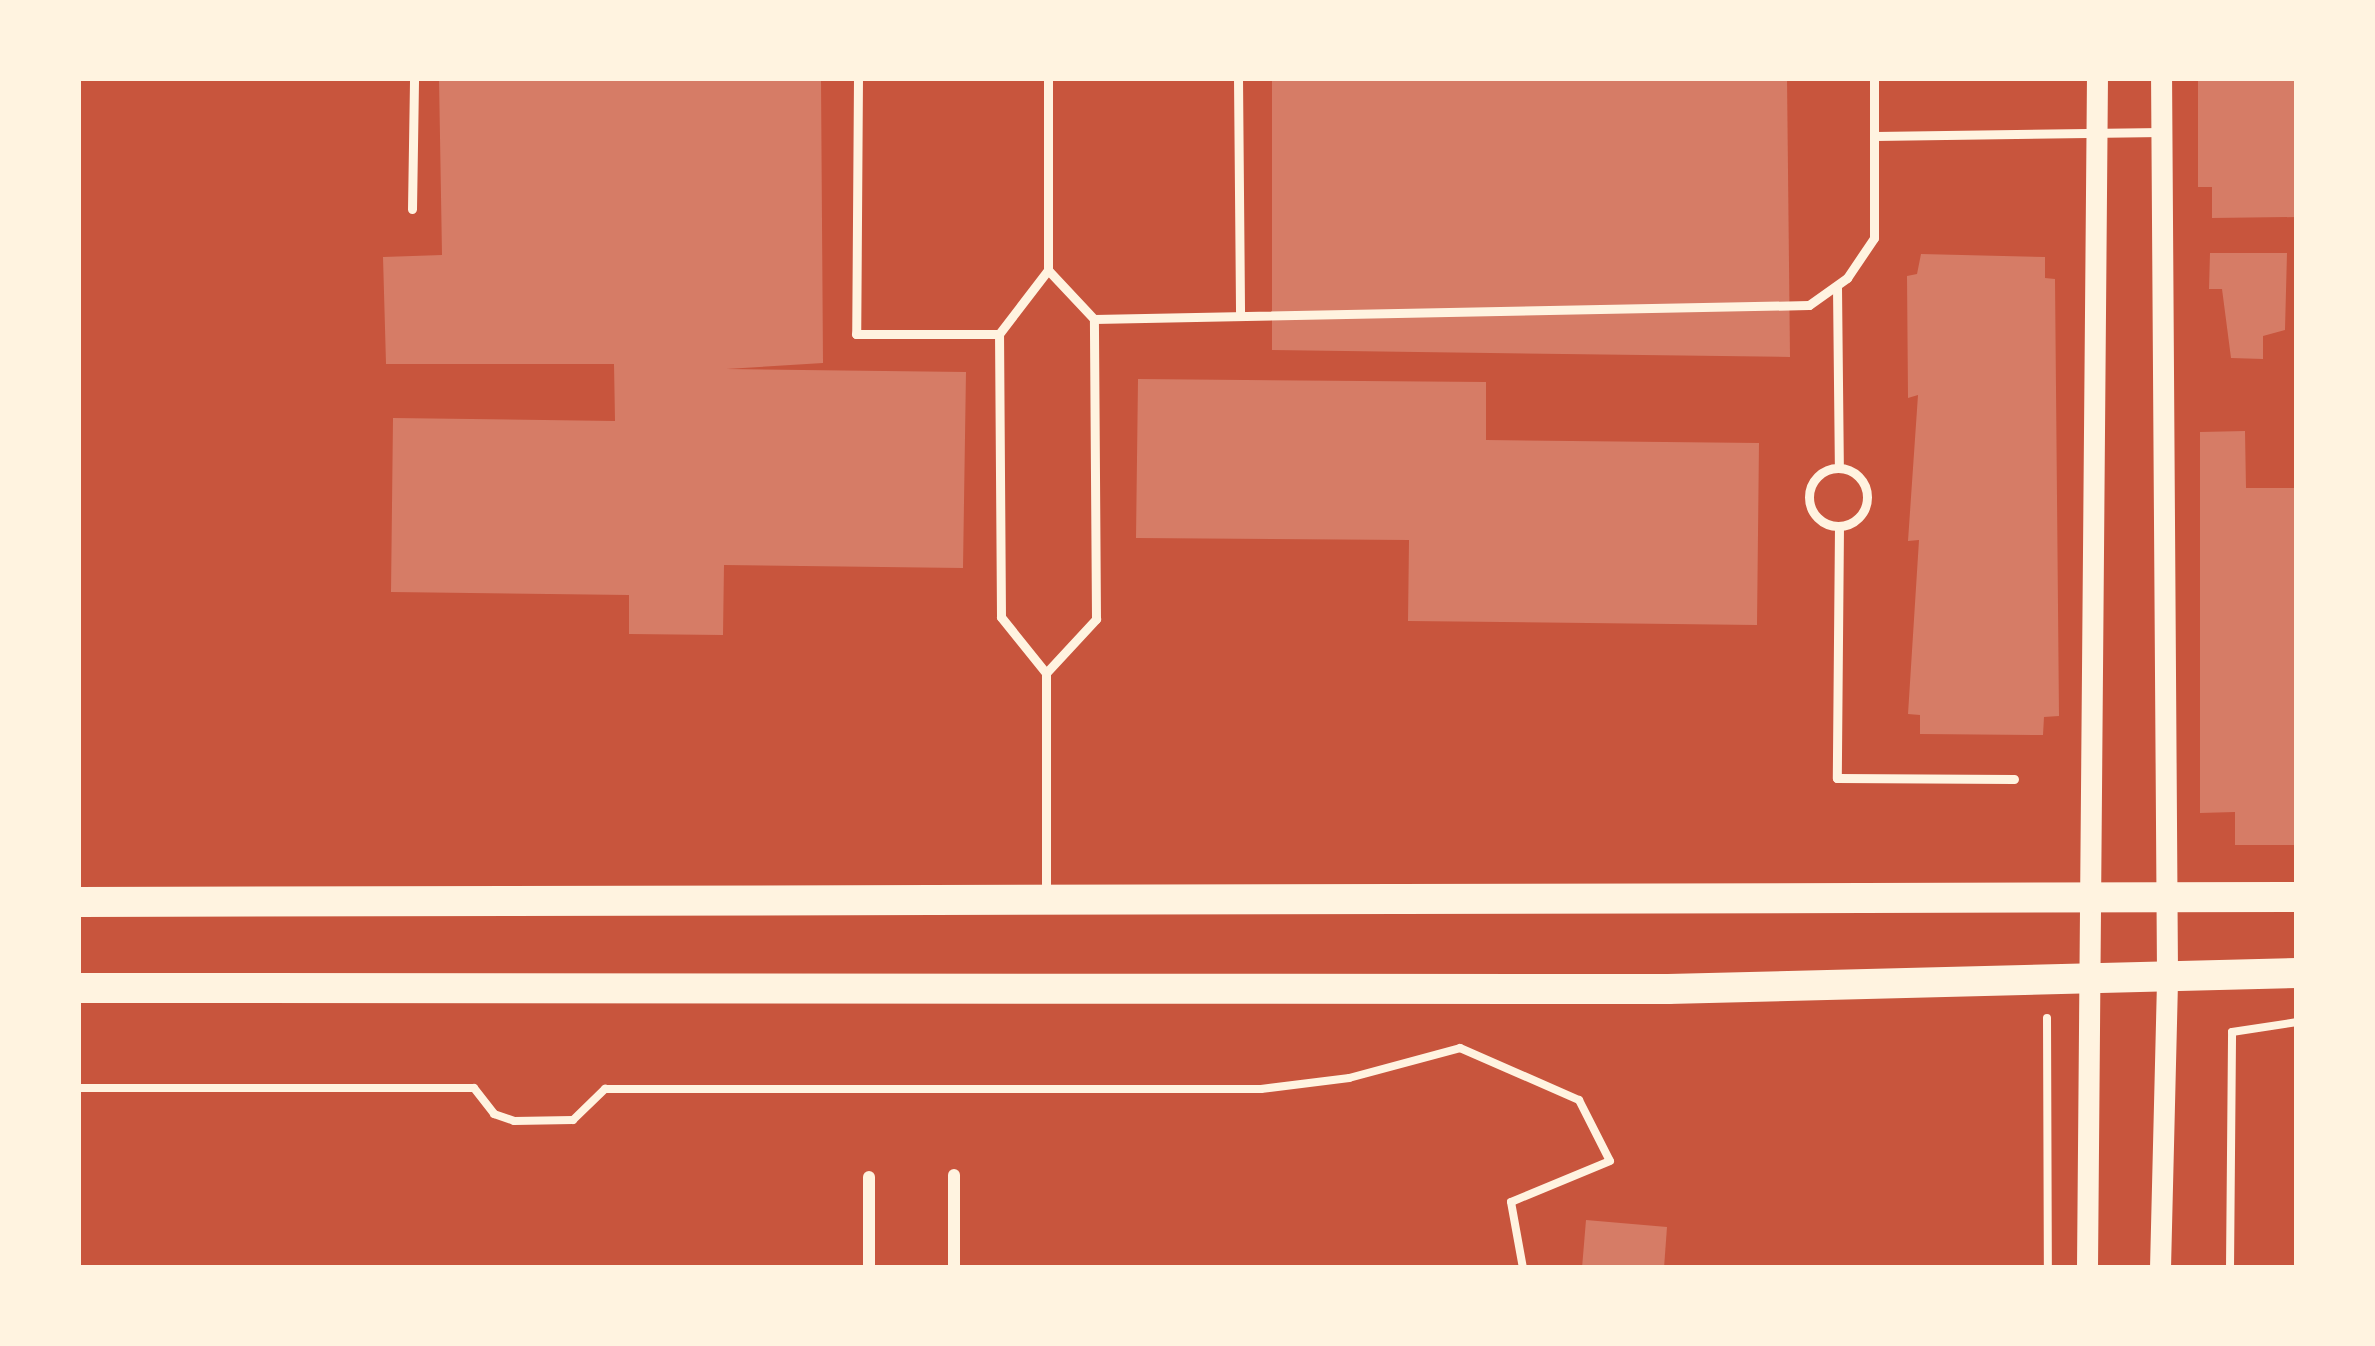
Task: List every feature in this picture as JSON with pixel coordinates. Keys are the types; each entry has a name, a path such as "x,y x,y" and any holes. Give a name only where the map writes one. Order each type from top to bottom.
{"main road":[{"path":"78,902 2297,897"},
{"path":"78,988 1668,989 2090,972 2297,973"}],"street":[{"path":"2087,1268 2097,78"},
{"path":"2160,1268 2167,974 2161,78"},
{"path":"954,1175 954,1268"},
{"path":"869,1177 869,1268"}],"lane":[{"path":"412,209 414,78"},
{"path":"858,78 856,334 999,334"},
{"path":"1046,902 1046,673 1001,617 999,334 1048,270 1048,78"},
{"path":"1238,78 1240,316"},
{"path":"1094,319 1803,307 1837,287 1874,238 1874,78"},
{"path":"1875,136 2162,132"},
{"path":"1046,673 1096,619 1094,319 1048,270"},
{"path":"1837,287 1839,467"},
{"path":"1839,467 1858,474 1867,502 1858,519 1839,526 1821,521 1808,497 1821,472 1839,467"},
{"path":"1839,526 1837,778 2014,779"}],"path":[{"path":"2048,1268 2051,974"},
{"path":"2230,1268 2232,1033 2297,1022"},
{"path":"78,1088 473,1088 494,1114 514,1121 573,1120 605,1089 1261,1089 1349,1078 1460,1048 1579,1100 1610,1161 1510,1202 1522,1268"}],"building":[{"path":"439,78 821,78 823,363 726,369 966,372 963,568 724,565 723,635 629,634 629,595 391,592 393,418 615,421 614,364 386,364 383,257 442,255"},
{"path":"1272,78 1787,78 1790,357 1272,350"},
{"path":"2198,78 2295,78 2297,217 2212,218 2212,187 2198,187"},
{"path":"2210,253 2287,253 2285,330 2263,336 2263,359 2231,358 2222,289 2209,289"},
{"path":"1921,254 2045,257 2045,278 2055,279 2059,716 2044,717 2043,735 1920,734 1920,715 1908,714 1919,540 1908,541 1918,395 1908,398 1907,276 1917,274"},
{"path":"1138,379 1486,382 1486,440 1759,443 1757,625 1408,621 1409,540 1136,538"},
{"path":"2245,431 2246,488 2297,488 2297,845 2235,845 2235,812 2200,813 2200,432"},
{"path":"1586,1220 1667,1227 1664,1268 1582,1268"}]}
